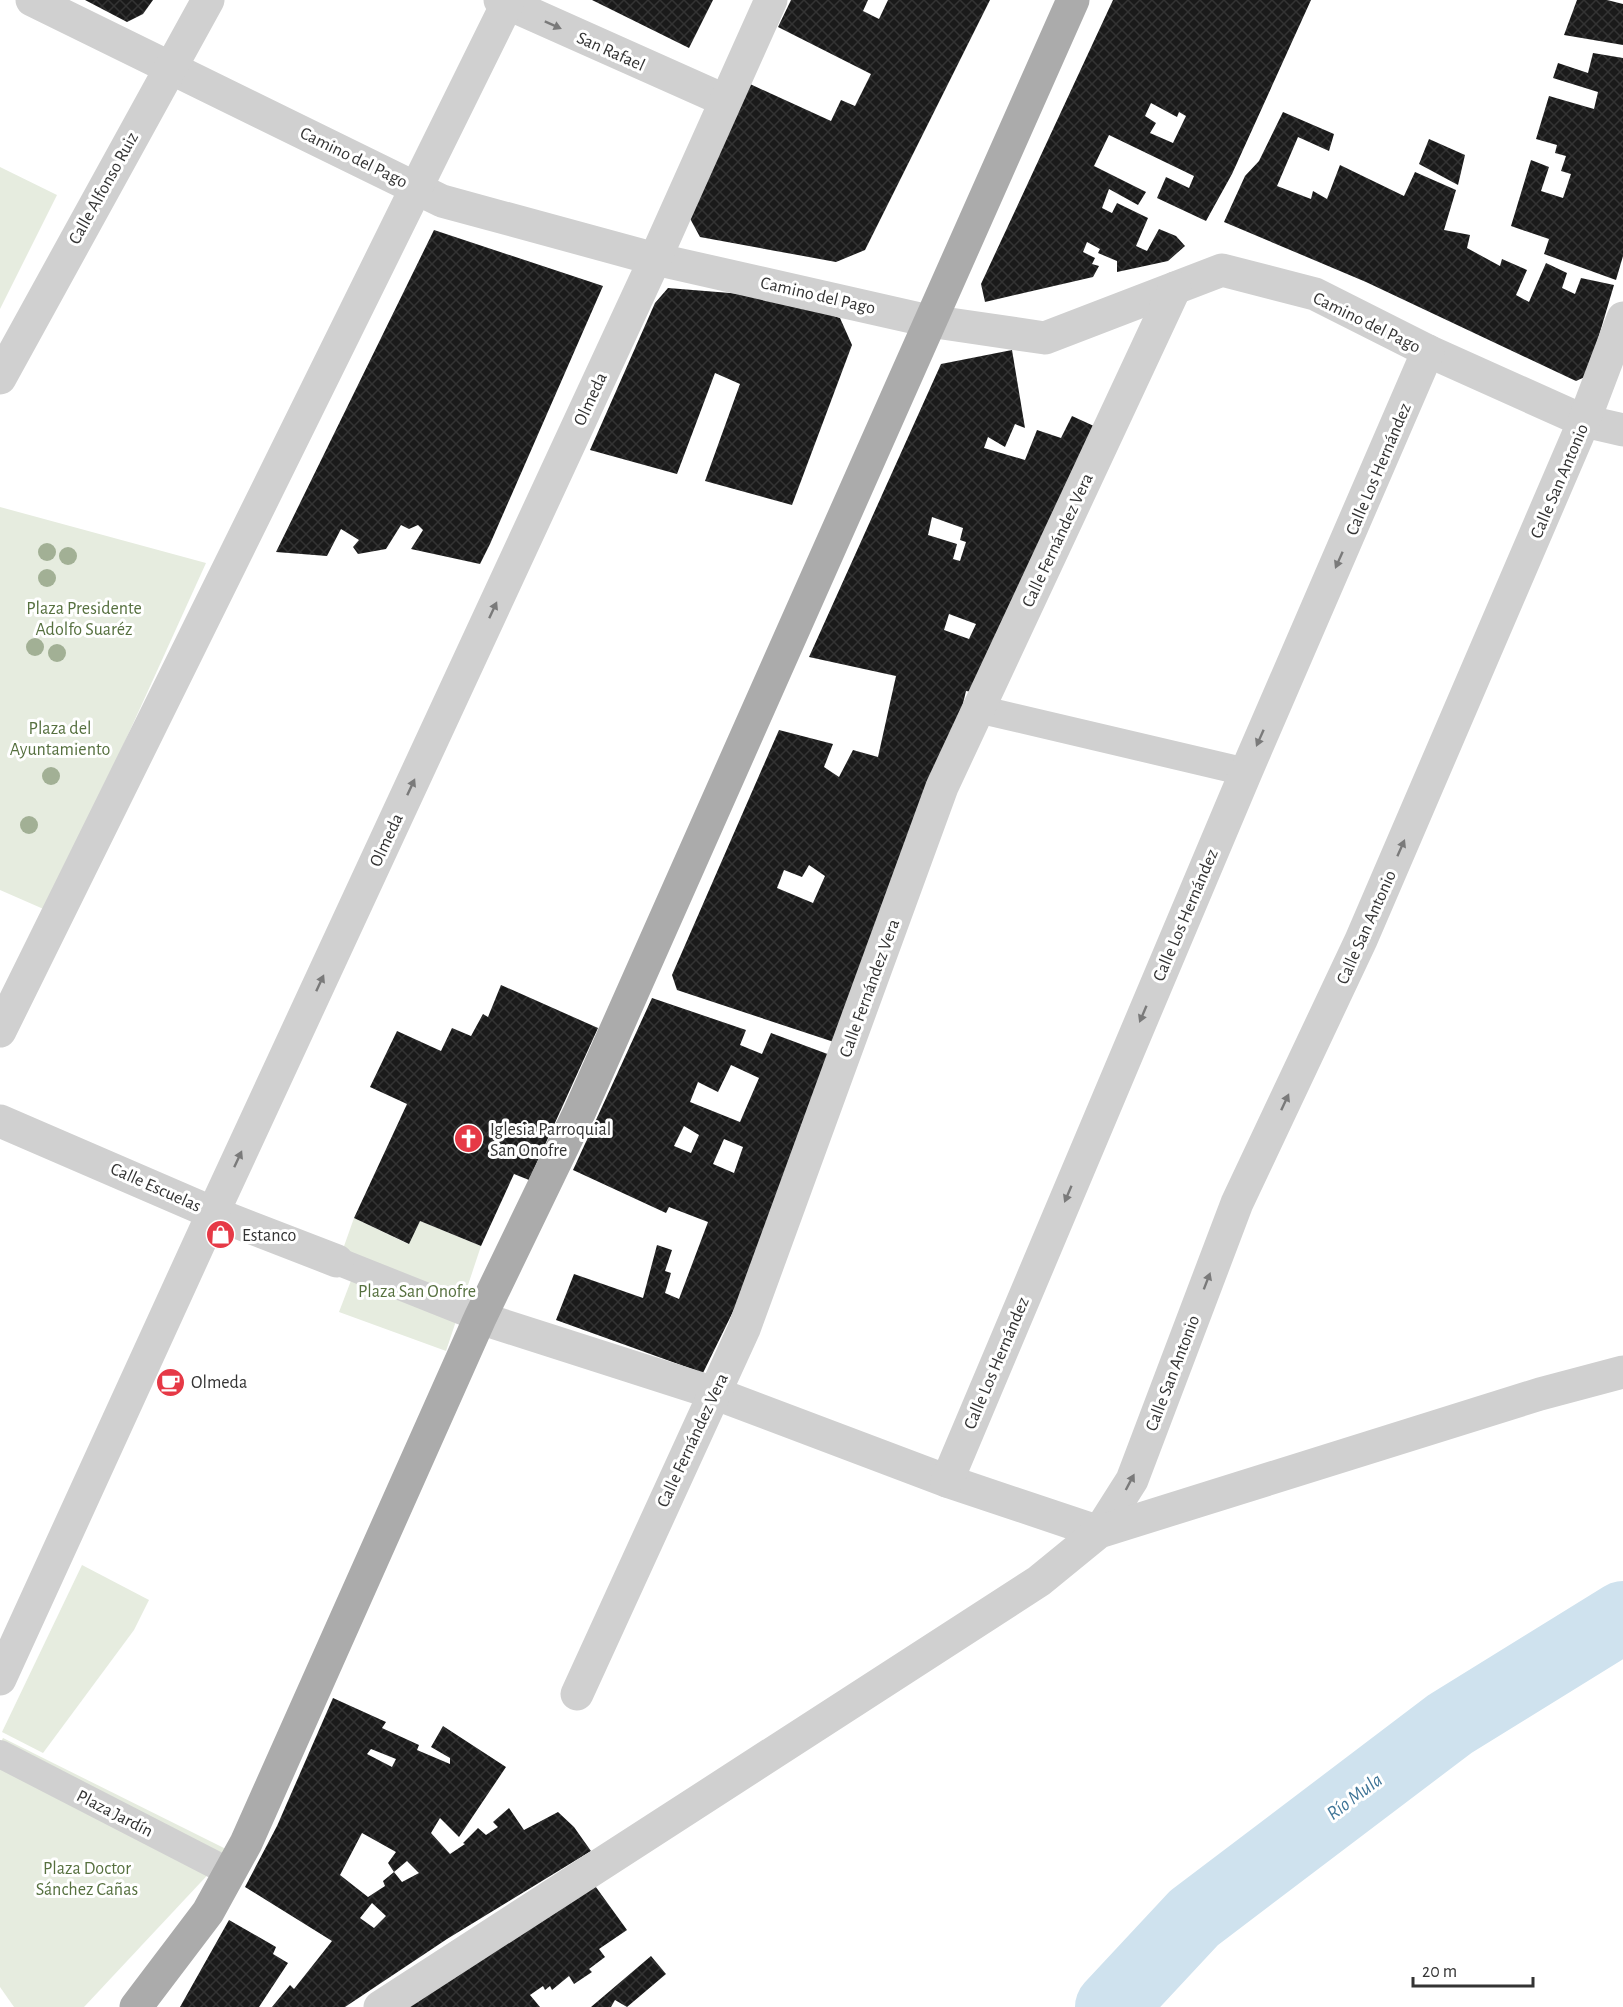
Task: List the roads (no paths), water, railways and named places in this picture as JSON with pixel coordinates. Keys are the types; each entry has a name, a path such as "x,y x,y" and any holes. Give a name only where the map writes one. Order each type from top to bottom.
{"main road":[{"path":"136,2007 193,1934 231,1873 360,1591 480,1318 579,1113 1073,0"}],"street":[{"name":"Camino del Pago","path":"32,0 442,201 655,259 929,321 1045,338 1222,270 1315,294 1428,351 1607,427"},
{"name":"Calle Alfonso Ruiz","path":"0,378 169,67 208,0"},
{"name":"Olmeda","path":"0,1680 213,1213 655,259 724,100 771,0"},
{"name":"San Rafael","path":"503,2 724,100"},
{"path":"0,1030 416,188 503,2"},
{"name":"Calle Fernández Vera","path":"577,1694 744,1329 942,787 1175,288"},
{"name":"Calle San Antonio","path":"1099,1532 1132,1480 1237,1203 1607,427 1623,318"},
{"name":"Calle Los Hernández","path":"947,1481 1246,772 1428,351"},
{"path":"978,709 1246,772"},
{"name":"Calle Escuelas","path":"2,1127 480,1318"},
{"path":"480,1318 714,1393 947,1481 1099,1532"},
{"path":"380,2007 1039,1581 1099,1532 1540,1394 1623,1372"},
{"name":"Plaza Jardín","path":"0,1754 231,1873"}],"waterway":[{"name":"Río Mula","path":"1111,2007 1194,1918 1450,1724 1623,1617"}],"place":[{"name":"Iglesia Parroquial San Onofre","path":"469,1139"},
{"name":"Estanco","path":"221,1235"},
{"name":"Olmeda","path":"170,1382"}],"park label":[{"name":"Plaza Presidente Adolfo Suaréz","path":"84,618"},
{"name":"Plaza del Ayuntamiento","path":"60,738"},
{"name":"Plaza San Onofre","path":"417,1291"},
{"name":"Plaza Doctor Sánchez Cañas","path":"87,1878"}]}
